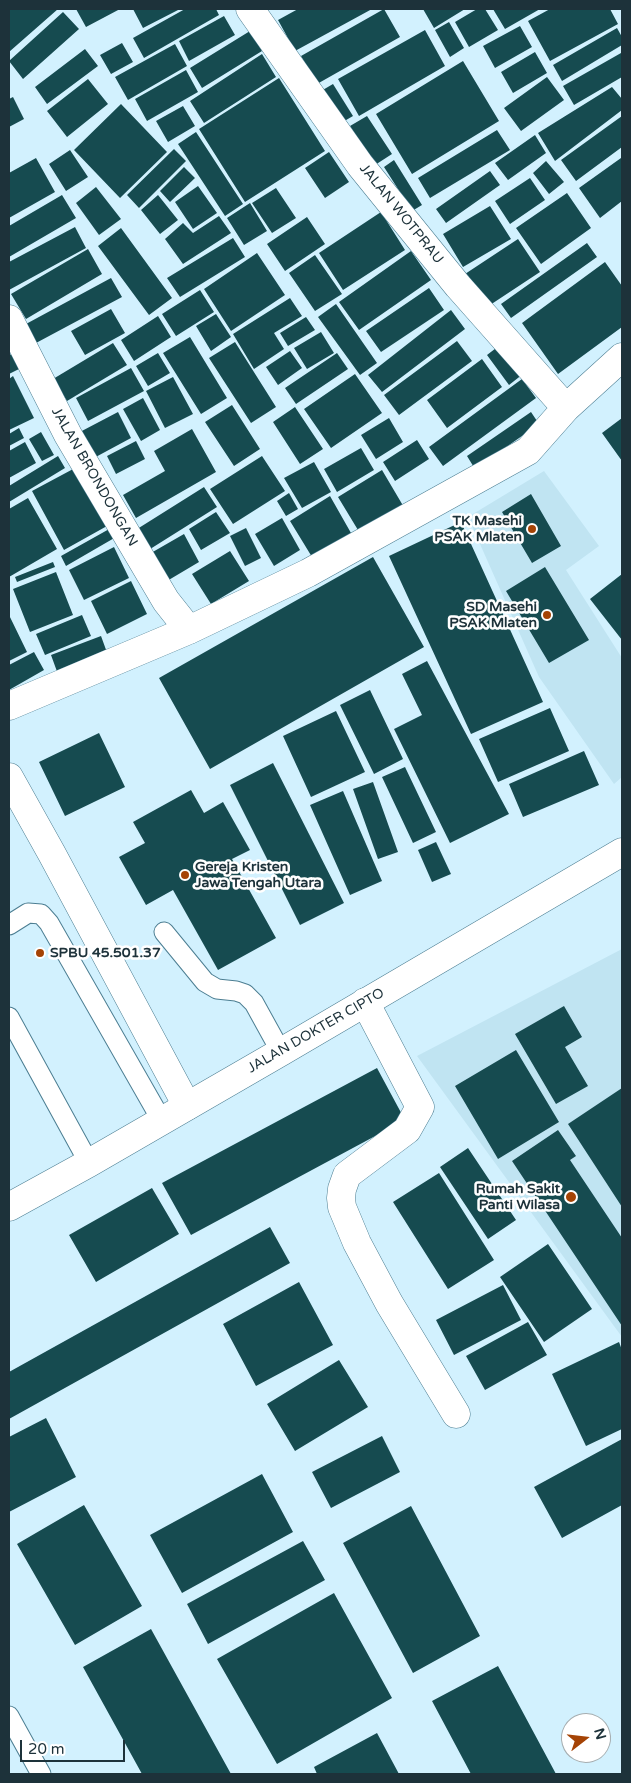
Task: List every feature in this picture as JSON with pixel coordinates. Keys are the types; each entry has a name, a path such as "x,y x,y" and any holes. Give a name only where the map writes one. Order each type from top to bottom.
{"main road":[{"name":"JALAN WOTPRAU","path":"250,9 360,165 458,286 566,408"},
{"name":"JALAN BRONDONGAN","path":"9,319 68,435 166,601 189,630"},
{"path":"9,706 189,630 308,574 528,451 566,408 622,357"},
{"path":"9,777 187,1106"},
{"name":"JALAN DOKTER CIPTO","path":"9,1207 162,1121 622,852"},
{"path":"365,1002 420,1107 408,1130 347,1175 342,1189 342,1207 357,1243 389,1303 456,1414"}],"lane":[{"path":"9,925 28,913 41,914 49,923 162,1121"},
{"path":"164,932 205,982 217,989 236,990 245,994 254,1003 281,1052"},
{"path":"9,1017 89,1163"},
{"path":"9,1716 40,1774"}],"shaded area":[{"path":"544,471 599,546 566,570 622,658 622,777 614,784 539,677 468,517"},
{"name":"Rumah Sakit Panti Wilasa","path":"622,949 622,1337 417,1056"}],"building":[{"path":"11,9 58,9 9,52 9,11"},
{"path":"76,9 120,9 86,27"},
{"path":"133,9 180,9 143,28"},
{"path":"185,9 216,9 219,15 144,58 133,38"},
{"path":"298,9 372,9 295,51 278,20"},
{"path":"384,9 400,37 317,84 301,56"},
{"path":"423,9 465,9 434,28"},
{"path":"477,9 485,9 498,30 469,47 455,22"},
{"path":"493,9 540,9 505,29"},
{"path":"550,9 610,9 618,24 550,61 528,21"},
{"path":"63,12 79,29 23,79 9,61"},
{"path":"224,16 235,35 189,61 179,41"},
{"path":"449,22 464,48 450,57 435,30"},
{"path":"520,26 532,47 495,68 483,46"},
{"path":"617,28 622,37 622,45 562,81 553,65"},
{"path":"425,30 445,66 359,116 338,79"},
{"path":"250,31 262,51 202,88 190,68"},
{"path":"122,43 133,62 111,74 100,55"},
{"path":"175,44 187,66 128,100 115,77"},
{"path":"85,49 98,66 47,104 35,87"},
{"path":"535,52 547,73 513,93 501,72"},
{"path":"621,53 622,77 574,105 563,86"},
{"path":"262,54 276,77 204,123 190,101"},
{"path":"463,61 499,121 412,174 376,114"},
{"path":"186,70 198,92 147,121 135,99"},
{"path":"547,77 564,100 521,131 504,108"},
{"path":"279,78 325,151 245,202 199,129"},
{"path":"88,79 108,104 67,137 47,111"},
{"path":"333,84 353,116 341,123 321,91"},
{"path":"612,87 622,99 622,110 555,161 538,133"},
{"path":"13,97 24,119 9,127 9,99"},
{"path":"121,104 167,152 120,198 74,150"},
{"path":"183,106 195,126 168,142 156,121"},
{"path":"367,116 392,154 375,165 350,126"},
{"path":"622,116 622,147 576,181 561,160"},
{"path":"497,130 510,150 430,198 418,178"},
{"path":"196,132 243,204 225,216 178,144"},
{"path":"535,135 546,153 508,180 495,163"},
{"path":"174,149 186,161 139,208 127,195"},
{"path":"70,150 88,177 66,191 49,164"},
{"path":"329,152 349,182 325,198 305,168"},
{"path":"36,158 55,192 9,218 9,173"},
{"path":"621,158 622,201 600,218 579,188"},
{"path":"394,160 422,205 412,211 384,167"},
{"path":"546,161 564,182 549,194 533,173"},
{"path":"184,167 195,178 170,202 160,191"},
{"path":"490,171 500,185 446,223 436,209"},
{"path":"530,178 545,200 510,224 495,201"},
{"path":"198,186 217,213 193,229 175,202"},
{"path":"96,187 121,219 99,235 76,203"},
{"path":"276,188 296,218 272,233 252,203"},
{"path":"567,193 591,228 541,264 516,228"},
{"path":"62,195 76,218 9,257 9,226"},
{"path":"158,195 178,220 160,234 141,210"},
{"path":"250,203 267,231 244,245 227,218"},
{"path":"490,206 511,239 463,267 443,234"},
{"path":"381,212 405,250 343,290 319,253"},
{"path":"219,216 231,233 183,264 165,239 183,223 193,233"},
{"path":"307,217 325,244 285,271 267,244"},
{"path":"75,227 86,248 9,290 9,262"},
{"path":"121,228 172,298 149,315 98,246"},
{"path":"233,238 245,257 180,297 167,278"},
{"path":"518,239 540,272 487,307 465,274"},
{"path":"587,243 597,257 511,318 501,304"},
{"path":"88,249 102,274 26,319 11,294"},
{"path":"411,251 431,280 359,330 339,302"},
{"path":"257,253 285,295 231,331 204,289"},
{"path":"315,255 342,294 315,311 289,273"},
{"path":"605,262 622,286 622,327 558,374 522,323"},
{"path":"111,278 122,297 36,343 26,324"},
{"path":"429,288 444,310 381,352 366,331"},
{"path":"200,290 214,312 176,336 162,314"},
{"path":"290,298 302,316 274,333 284,349 254,369 233,334"},
{"path":"336,304 377,363 360,375 318,317"},
{"path":"111,309 125,333 85,355 71,331"},
{"path":"451,310 465,329 382,392 368,375"},
{"path":"216,314 231,337 211,351 196,326"},
{"path":"158,316 171,337 134,361 121,340"},
{"path":"306,317 315,330 288,346 280,333"},
{"path":"321,332 334,353 307,369 294,348"},
{"path":"190,337 227,398 201,414 163,353"},
{"path":"457,341 472,361 399,415 384,395"},
{"path":"235,342 276,407 251,423 209,358"},
{"path":"113,343 127,365 67,401 53,379"},
{"path":"500,345 523,374 509,385 487,355"},
{"path":"290,351 302,368 278,385 266,367"},
{"path":"158,353 170,373 148,386 136,366"},
{"path":"337,353 348,369 296,404 285,388"},
{"path":"12,354 19,369 9,374 9,355"},
{"path":"482,359 502,387 447,428 427,400"},
{"path":"131,368 144,391 88,421 76,398"},
{"path":"355,374 382,413 331,448 304,409"},
{"path":"13,376 34,418 9,430 9,379"},
{"path":"173,377 193,414 165,428 146,391"},
{"path":"522,379 536,398 443,466 429,447"},
{"path":"143,398 160,430 141,441 123,409"},
{"path":"232,405 260,449 234,466 205,422"},
{"path":"295,407 323,449 300,464 273,422"},
{"path":"118,412 131,438 92,459 78,433"},
{"path":"531,412 539,424 475,469 467,456"},
{"path":"389,418 403,442 376,459 361,435"},
{"path":"622,418 622,461 602,433"},
{"path":"19,428 24,438 9,446 9,434"},
{"path":"192,429 216,472 136,518 123,495 165,471 154,451"},
{"path":"41,432 54,455 42,461 29,439"},
{"path":"417,440 429,459 395,481 383,462"},
{"path":"136,441 145,459 116,474 107,456"},
{"path":"25,442 36,463 9,478 9,451"},
{"path":"361,448 374,470 337,492 324,469"},
{"path":"58,456 65,468 9,502 9,486"},
{"path":"262,456 285,491 233,524 210,489"},
{"path":"314,462 331,492 302,508 284,478"},
{"path":"75,468 107,526 64,550 32,491"},
{"path":"382,470 405,509 361,535 338,497"},
{"path":"204,487 217,507 147,551 134,531"},
{"path":"289,493 298,509 286,516 277,501"},
{"name":"TK Masehi PSAK Mlaten","path":"531,494 561,546 532,563 502,512"},
{"path":"330,496 351,533 312,557 290,521"},
{"path":"28,498 57,549 9,577 9,509"},
{"path":"216,512 230,533 201,550 189,529"},
{"path":"282,518 300,550 274,566 255,534"},
{"path":"461,522 543,702 471,734 389,556"},
{"path":"111,528 116,537 66,566 61,556"},
{"path":"246,528 261,558 245,566 230,536"},
{"path":"184,534 199,562 167,581 151,553"},
{"path":"114,547 129,578 84,600 69,570"},
{"path":"230,551 249,581 211,604 192,574"},
{"path":"373,557 424,647 210,769 159,678"},
{"path":"53,562 55,567 17,582 15,577"},
{"name":"SD Masehi PSAK Mlaten","path":"545,567 589,640 549,663 506,591"},
{"path":"56,572 73,615 30,632 13,589"},
{"path":"622,574 622,640 590,599"},
{"path":"131,581 147,614 107,634 91,601"},
{"path":"9,615 27,652 9,661"},
{"path":"82,615 91,636 45,655 36,634"},
{"path":"101,636 109,658 59,677 51,655"},
{"path":"34,652 44,670 9,690 9,665"},
{"path":"427,661 509,814 450,843 394,729 422,715 402,674"},
{"path":"370,690 403,759 374,774 340,705"},
{"path":"550,708 569,751 498,782 479,739"},
{"path":"336,711 365,772 311,797 283,736"},
{"path":"99,733 125,787 65,816 39,762"},
{"path":"584,751 599,785 523,817 509,784"},
{"path":"273,763 344,903 300,925 230,785"},
{"path":"405,767 436,832 413,843 382,777"},
{"path":"373,782 398,852 378,859 353,789"},
{"name":"Gereja Kristen Jawa Tengah Utara","path":"191,790 204,813 223,802 250,850 232,859 276,938 218,970 173,890 146,905 119,857 145,843 133,822"},
{"path":"343,791 382,881 350,895 310,805"},
{"path":"436,842 451,874 432,882 418,850"},
{"path":"564,1006 582,1037 565,1047 588,1086 556,1104 515,1034"},
{"path":"516,1050 559,1122 498,1159 455,1086"},
{"path":"377,1068 405,1120 191,1235 162,1183"},
{"path":"622,1088 622,1207 568,1124"},
{"path":"558,1130 576,1156 570,1160 622,1238 622,1326 512,1161"},
{"path":"468,1148 516,1220 488,1239 440,1167"},
{"path":"439,1173 494,1260 448,1289 393,1202"},
{"path":"152,1188 179,1234 96,1282 69,1235"},
{"path":"270,1227 290,1263 9,1419 9,1372"},
{"path":"548,1244 592,1309 544,1342 500,1277"},
{"path":"299,1282 333,1345 256,1386 223,1324"},
{"path":"503,1285 521,1320 454,1355 436,1320"},
{"path":"528,1322 547,1355 485,1390 466,1356"},
{"path":"619,1342 622,1350 622,1429 586,1446 552,1374"},
{"path":"339,1360 368,1407 295,1451 267,1404"},
{"path":"46,1418 76,1477 9,1512 9,1437"},
{"path":"382,1436 400,1472 331,1508 312,1472"},
{"path":"622,1439 622,1505 562,1538 534,1487"},
{"path":"262,1474 293,1532 182,1593 150,1535"},
{"path":"84,1505 142,1606 75,1645 17,1544"},
{"path":"411,1506 480,1636 413,1673 343,1543"},
{"path":"303,1541 325,1580 208,1644 187,1604"},
{"path":"334,1593 392,1698 277,1764 217,1659"},
{"path":"151,1629 231,1774 142,1774 83,1667"},
{"path":"498,1666 556,1774 471,1774 432,1701"},
{"path":"377,1733 399,1774 317,1774 314,1767"}],"place":[{"name":"TK Masehi PSAK Mlaten","path":"532,529"},
{"name":"SD Masehi PSAK Mlaten","path":"547,615"},
{"name":"Gereja Kristen Jawa Tengah Utara","path":"185,875"},
{"name":"SPBU 45.501.37","path":"40,953"},
{"name":"Rumah Sakit Panti Wilasa","path":"571,1197"}]}
